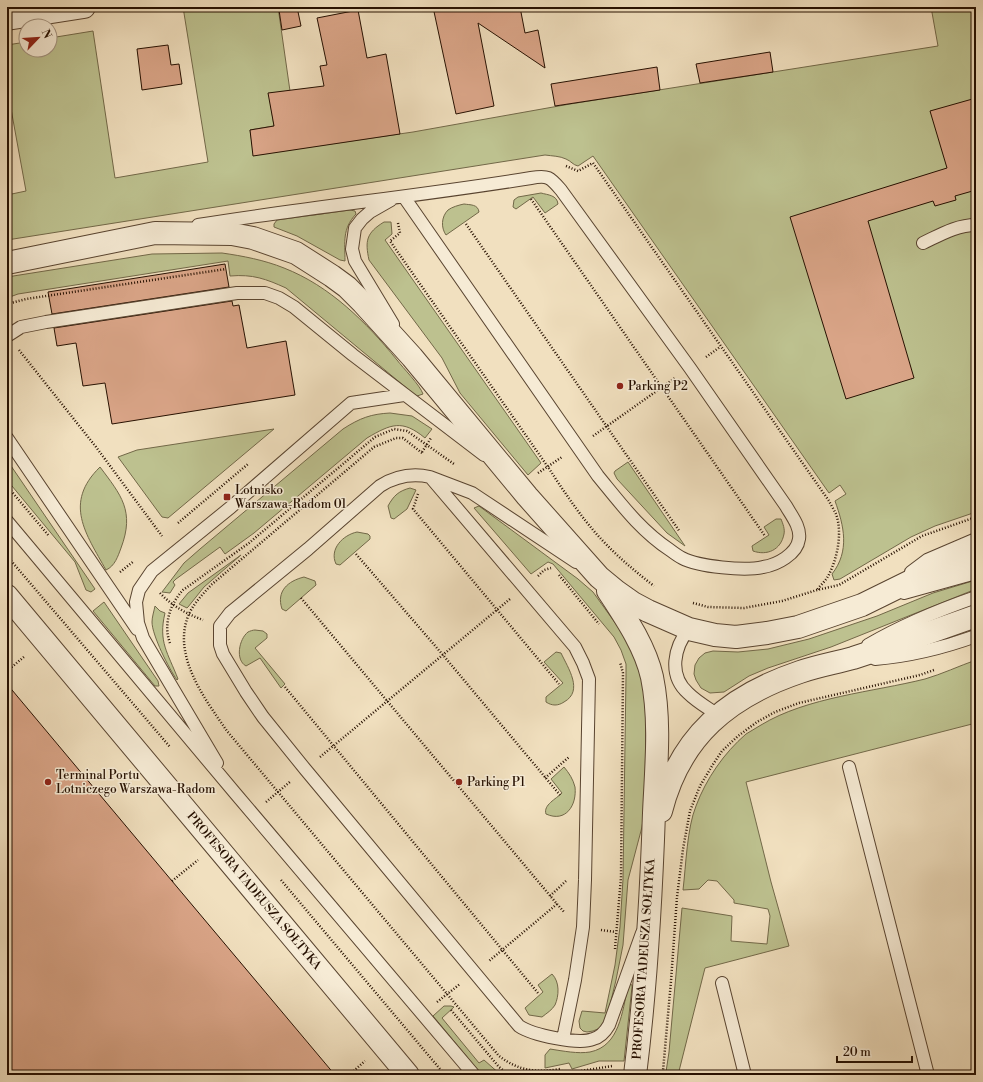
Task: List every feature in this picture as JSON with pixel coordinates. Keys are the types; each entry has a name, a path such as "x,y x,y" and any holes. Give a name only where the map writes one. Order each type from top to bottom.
{"street":[{"path":"7,19 84,7"},
{"path":"7,263 155,233 184,232 232,234 253,238 296,253 320,267 347,287 412,357 509,475 599,576 616,591 648,612 689,629 715,636 736,638 798,627 862,605 925,574 976,556"},
{"name":"PROFESORA TADEUSZA SOŁTYKA","path":"599,576 622,612 645,654 652,676 655,699 656,736 653,843 644,999 635,1072"},
{"name":"PROFESORA TADEUSZA SOŁTYKA","path":"7,596 408,1075"},
{"name":"PROFESORA TADEUSZA SOŁTYKA","path":"653,843 666,791 677,769 704,729 732,704 752,691 776,680 802,671 840,662 904,642 976,616"}],"lane":[{"path":"155,233 237,219 342,204 399,198 544,176 552,179 690,368 786,506 798,528 799,538 796,548 781,561 762,567 722,567 683,559 644,531 594,470 399,198"},
{"path":"399,198 370,212 362,219 355,228 352,249 355,261 412,357"},
{"path":"922,243 958,227 965,225 976,225"},
{"path":"7,336 21,328 46,322 238,293 265,293 279,298 294,307 404,395 509,475"},
{"path":"143,638 138,623 136,602 139,590 152,571 231,507 351,403 404,395"},
{"path":"7,438 143,638 235,793"},
{"path":"599,576 472,494 427,476 404,476 393,479 380,486 308,549 230,613 220,626 220,645 230,666 264,717 305,769 519,1026 526,1031 563,1039 584,1041 592,1040 603,1034 609,1025 649,913"},
{"path":"427,476 524,587 574,648 583,663 588,679 586,873 583,927 575,980 563,1039"},
{"path":"7,521 252,814 474,1075"},
{"path":"862,605 927,560 976,539"},
{"path":"862,605 976,573"},
{"name":"PROFESORA TADEUSZA SOŁTYKA","path":"840,662 887,634 938,611 976,597"},
{"path":"689,629 682,638 676,651 675,666 679,680 687,692 718,715"},
{"name":"PROFESORA TADEUSZA SOŁTYKA","path":"840,662 920,653 976,636"},
{"path":"849,767 928,1075"},
{"path":"722,983 745,1075"}],"path":[{"path":"399,198 400,233 390,241 569,499 602,540 622,560 657,588"},
{"path":"531,199 765,536"},
{"path":"466,224 683,538"},
{"path":"7,304 26,299 226,269"},
{"path":"7,336 96,447 162,536"},
{"path":"422,452 403,438 396,438 374,447 211,585 189,614 184,639 188,664 195,681 206,700 227,731 499,1056 518,1068 531,1071 560,1069 564,1075"},
{"path":"427,476 413,509 559,684"},
{"path":"690,602 708,607 744,608 782,601 839,585 922,536 976,518"},
{"path":"356,554 444,655 560,795"},
{"path":"7,556 171,749"},
{"path":"132,563 168,600 189,614 220,626"},
{"path":"252,814 544,570 551,568 560,576 599,624"},
{"path":"301,598 557,904 349,1075"},
{"path":"614,952 621,877 623,673 620,660"},
{"path":"661,1075 663,1071 677,897 684,842 690,811 700,786 722,751 757,722 775,712 799,703 920,675 937,669"},
{"path":"285,687 538,993"},
{"path":"545,778 572,754"},
{"path":"172,881 216,845"},
{"path":"278,876 445,1075"},
{"path":"550,896 567,881"},
{"path":"451,1010 499,1067 509,1075"},
{"path":"570,1075 581,1071 610,1065 635,1072"}],"green space":[{"path":"183,7 278,7 290,91 269,94 274,126 250,130 254,155 413,132 570,104 938,46 931,7 939,7 948,10 976,11 976,512 935,526 911,537 840,579 834,580 832,574 838,565 841,556 844,538 841,520 835,501 846,494 840,485 829,493 593,156 578,166 564,158 545,155 7,240 7,195 26,191 7,87 7,45 18,43 18,58 58,58 58,37 93,31 115,178 208,162"},
{"path":"541,193 554,197 558,204 545,213 533,197 516,209 513,207 514,200 518,197"},
{"path":"464,204 475,206 479,212 446,235 442,222 444,216 451,208"},
{"path":"350,210 355,211 356,214 346,230 345,261 340,260 297,236 274,227 277,220"},
{"path":"384,222 391,222 392,234 385,240 541,463 528,475 460,393 442,358 369,260 367,248 368,238 378,226"},
{"path":"222,253 238,255 284,268 317,285 332,295 346,306 373,332 415,381 423,394 417,396 415,395 286,288 259,278 230,276 228,261 18,294 7,298 7,277 152,254"},
{"path":"390,413 412,416 432,429 425,438 410,428 396,426 383,429 367,438 254,533 225,554 220,547 176,579 173,582 175,585 170,593 162,592 184,563 343,429 366,417"},
{"path":"274,429 168,518 162,517 118,457 137,450"},
{"path":"7,460 95,589 91,592 86,590 75,562 7,480"},
{"path":"628,462 685,546 667,533 617,479 614,473 615,471"},
{"path":"100,467 120,495 124,504 127,524 125,535 117,557 114,563 106,570 91,544 82,518 80,506 83,493 89,480"},
{"path":"410,488 416,490 407,509 394,519 391,518 388,506 390,502 397,494"},
{"path":"479,506 578,579 593,592 631,645 646,693 645,806 642,827 628,880 623,945 616,980 607,1017 600,1028 593,1031 583,1031 580,1028 579,1021 582,1011 605,1013 615,965 620,927 623,879 626,664 614,637 553,564 548,562 531,574 474,508"},
{"path":"776,519 781,519 784,528 784,534 780,544 777,548 768,552 763,553 753,551 752,546 769,535 764,527"},
{"path":"357,532 368,534 370,539 340,565 336,564 334,553 336,548 342,539"},
{"path":"241,555 204,587 187,608 179,604 188,593"},
{"path":"304,577 315,581 316,585 286,611 282,609 282,592 288,584"},
{"path":"976,580 976,589 831,647 768,668 749,676 724,692 710,693 701,688 696,680 694,674 695,665 699,658 705,653 713,651 738,652 768,649 809,639 877,616 933,593"},
{"path":"104,602 158,681 159,686 155,686 93,611"},
{"path":"155,606 160,611 165,613 163,623 163,640 178,679 177,680 155,635 152,622"},
{"path":"255,630 263,631 267,634 267,638 255,648 285,684 281,688 260,658 246,666 240,659 239,654 242,639 248,632"},
{"path":"556,652 561,653 573,679 574,686 570,697 562,703 555,705 546,702 546,697 563,683 544,662"},
{"path":"976,660 976,723 746,782 789,946 705,968 678,1075 665,1075 669,1052 682,908 732,916 731,941 767,944 770,916 768,909 734,903 734,900 717,881 708,880 699,889 683,890 693,815 700,796 716,767 730,749 746,734 779,716 799,708 841,696 925,679"},
{"path":"564,767 571,776 575,787 572,806 569,811 559,816 546,814 546,808 548,805 562,793 551,779"},
{"path":"552,974 558,985 555,1005 542,1017 529,1015 525,1008 543,992 538,985"},
{"path":"630,984 632,987 624,1061 599,1061 572,1069 569,1063 545,1068 545,1055 550,1049 585,1053 600,1048 608,1043 618,1026"},
{"path":"444,1006 454,1007 442,1018 479,1063 484,1060 501,1075 482,1075 433,1016"}],"building":[{"path":"297,7 301,26 282,30 279,10"},
{"path":"433,7 520,7 525,33 538,30 545,68 478,23 494,106 456,114"},
{"path":"358,10 367,58 386,54 400,134 253,156 250,130 274,126 268,93 324,86 320,66 327,65 317,18"},
{"path":"168,45 171,65 179,64 182,84 142,90 137,49"},
{"path":"770,52 773,72 700,83 696,64"},
{"path":"657,67 660,90 555,106 551,84"},
{"path":"976,98 976,190 955,196 956,200 935,206 933,201 868,221 914,378 846,399 790,217 947,168 930,111"},
{"path":"225,264 229,287 52,314 48,292"},
{"path":"232,301 233,306 239,305 247,348 286,341 295,395 112,424 105,383 83,386 76,343 57,346 54,328"},
{"name":"Terminal Portu Lotniczego Warszawa-Radom","path":"7,684 172,881 335,1075 7,1075"}],"place":[{"name":"Parking P2","path":"620,386"},
{"name":"Lotnisko Warszawa-Radom 01","path":"227,497"},
{"name":"Terminal Portu Lotniczego Warszawa-Radom","path":"48,782"},
{"name":"Parking P1","path":"459,782"}]}
